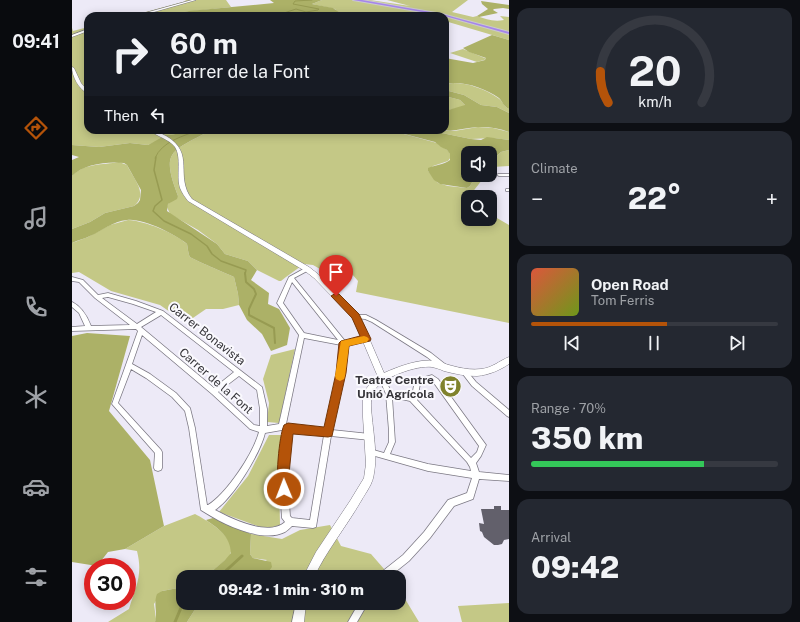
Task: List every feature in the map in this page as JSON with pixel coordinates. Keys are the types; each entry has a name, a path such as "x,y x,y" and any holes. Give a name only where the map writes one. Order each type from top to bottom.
{"highway":[{"path":"355,0 425,12"},
{"path":"366,0 434,12"},
{"path":"449,15 509,32"},
{"path":"449,17 509,32"}],"street":[{"path":"151,12 195,0"},
{"path":"72,36 84,32"},
{"path":"72,68 79,83 84,89"},
{"path":"158,134 171,142 179,150 182,187 186,196 307,269 316,276 356,317 389,394 392,442 386,456"},
{"path":"499,175 509,175"},
{"path":"307,269 291,278 280,303 302,335 344,343 366,339"},
{"path":"288,520 313,524 328,432 341,373 344,343 291,278"},
{"name":"Carrer de la Font","path":"72,279 81,282 139,329 214,392 252,427 264,430"},
{"name":"Carrer Bonavista","path":"98,296 108,295 134,302 161,312 260,389 264,408 264,430"},
{"path":"72,304 82,313 89,329"},
{"path":"158,468 159,452 115,404 129,365 139,329 161,312"},
{"path":"356,317 366,317 374,321 429,355 445,368"},
{"path":"72,329 139,329"},
{"path":"129,365 148,376 174,395 188,410 196,450 204,507 216,515 266,533 276,532 287,528 288,520 283,474 285,428 302,335"},
{"path":"312,570 354,505 364,488 370,473 370,437 367,397 369,390 382,378 406,368 419,365 431,364 465,373 487,372 509,360"},
{"path":"214,392 238,373"},
{"path":"465,373 474,384 509,414"},
{"path":"414,402 417,382 432,378 436,381 483,445 480,454 471,463"},
{"path":"389,394 412,399 471,463 476,475 470,496 451,503 427,535 406,558 391,570"},
{"path":"208,510 213,508 220,501 246,466 264,430 285,428 370,437"},
{"path":"370,452 422,466 476,475 506,477 509,484"},
{"path":"298,622 300,610"},
{"path":"352,622 360,610"}],"green space":[{"path":"185,0 226,0 231,7 185,12 146,12 186,1"},
{"path":"270,0 322,0 312,4 333,8 339,12 185,12 189,11 274,3"},
{"path":"322,0 370,0 410,6 387,0 468,0 452,12 500,21 504,20 500,16 509,17 509,40 449,22 449,12 337,12 335,9 312,4"},
{"path":"481,1 509,5 509,9 494,9 493,10 498,13 479,17 477,16 488,9 482,4"},
{"path":"72,28 73,31 84,28 84,134 176,134 148,145 130,143 99,147 72,145"},
{"path":"492,35 509,40 509,109 499,98 480,88 466,84 449,83 449,59 473,63 485,60 486,58 469,52 463,48"},
{"path":"463,49 487,59 477,62 450,53"},
{"path":"459,83 470,85 488,92 500,99 509,109 509,113 497,107 481,105 464,95 449,91 449,84"},
{"path":"449,91 464,95 481,105 497,107 509,113 509,132 484,127 449,131 449,110 465,105 460,100 449,97"},
{"path":"449,97 460,100 466,106 449,110"},
{"path":"478,127 493,128 509,132 509,140 493,138 471,139 447,134 449,134 449,131"},
{"path":"204,134 404,134 437,143 447,150 451,157 448,161 433,166 428,171 438,183 448,186 467,188 472,182 480,182 474,190 461,190 461,226 497,226 497,218 509,225 509,323 356,292 358,281 352,274 338,267 320,269 313,265 304,264 279,281 257,270 248,261 225,254 217,244 198,230 170,214 167,207 168,204 178,196 170,169 170,160 179,148"},
{"path":"204,134 179,148 170,160 170,169 178,196 177,199 168,204 167,211 217,244 225,254 248,261 257,270 251,280 269,293 268,304 279,309 290,328 287,345 271,351 262,334 247,320 239,305 234,277 190,257 187,244 167,231 150,224 127,220 112,224 88,237 72,243 72,229 90,222 105,213 134,206 140,200 141,190 127,165 124,163 111,162 96,164 77,172 72,176 72,160 79,157 72,155 72,145 99,147 130,143 148,145 166,135"},
{"path":"404,134 447,134 481,140 487,137 509,140 509,150 501,152 497,156 497,146 461,146 461,182 472,182 467,188 440,184 434,180 428,171 428,168 450,160 450,154 447,150 435,142"},
{"path":"509,150 509,166 497,167 497,156 501,152"},
{"path":"119,162 127,165 136,181 140,191 138,201 134,206 105,213 90,222 72,229 72,176 82,169 94,165"},
{"path":"128,220 151,225 175,236 187,244 190,257 234,277 239,305 223,309 206,309 190,320 180,319 160,305 111,291 79,272 72,273 72,243 88,237 110,225"},
{"path":"87,333 130,336 109,411 150,460 164,526 125,549 108,552 103,558 84,558 84,564 72,562 72,336"},
{"path":"295,349 279,423 267,422 269,403 263,379 271,355"},
{"path":"269,435 286,435 279,477 280,525 266,529 219,512 248,476"},
{"path":"195,514 221,531 227,537 231,550 229,557 213,570 176,570 176,588 162,591 154,604 155,622 108,622 127,610 136,610 136,587 139,574 139,559 137,551 125,549 164,526"},
{"path":"213,518 251,534 250,554 253,558 271,562 272,567 270,570 213,570 231,553 226,537 206,520"},
{"path":"330,525 341,546 371,554 385,570 250,570 267,560 253,558 250,554 251,534 282,539 300,530"},
{"path":"176,588 176,610 195,610 187,622 155,622 155,601 157,594 162,591"},
{"path":"406,601 419,622 187,622 194,611 406,610"},
{"path":"509,603 509,622 462,622 458,606"}],"building":[{"path":"331,274 343,275 342,283 330,282 324,277"},
{"path":"494,506 501,506 501,510 509,510 509,539 504,540 502,544 498,545 494,545 484,537 480,531 479,523 484,524 481,509 494,509"}],"waterway":[{"path":"306,12 319,9 293,4 295,1 312,0"},
{"path":"287,12 296,9 306,12"},
{"path":"155,158 158,152 168,143 188,134"},
{"path":"156,157 154,170 162,200 155,206 153,211 164,221 191,234 207,246 212,254 221,261 246,270 245,274"},
{"path":"245,274 246,282 254,289 256,294 249,309 249,315 274,328 275,343"},
{"path":"227,570 242,556"},
{"path":"175,622 180,610"}],"slow traffic":[{"path":"340,376 344,343 364,339"}],"place":[{"name":"Teatre Centre Unió Agrícola","path":"450,387"}],"route":[{"path":"284,489 283,474 288,428 328,432 341,373 344,343 366,339 356,317 336,296"}]}
